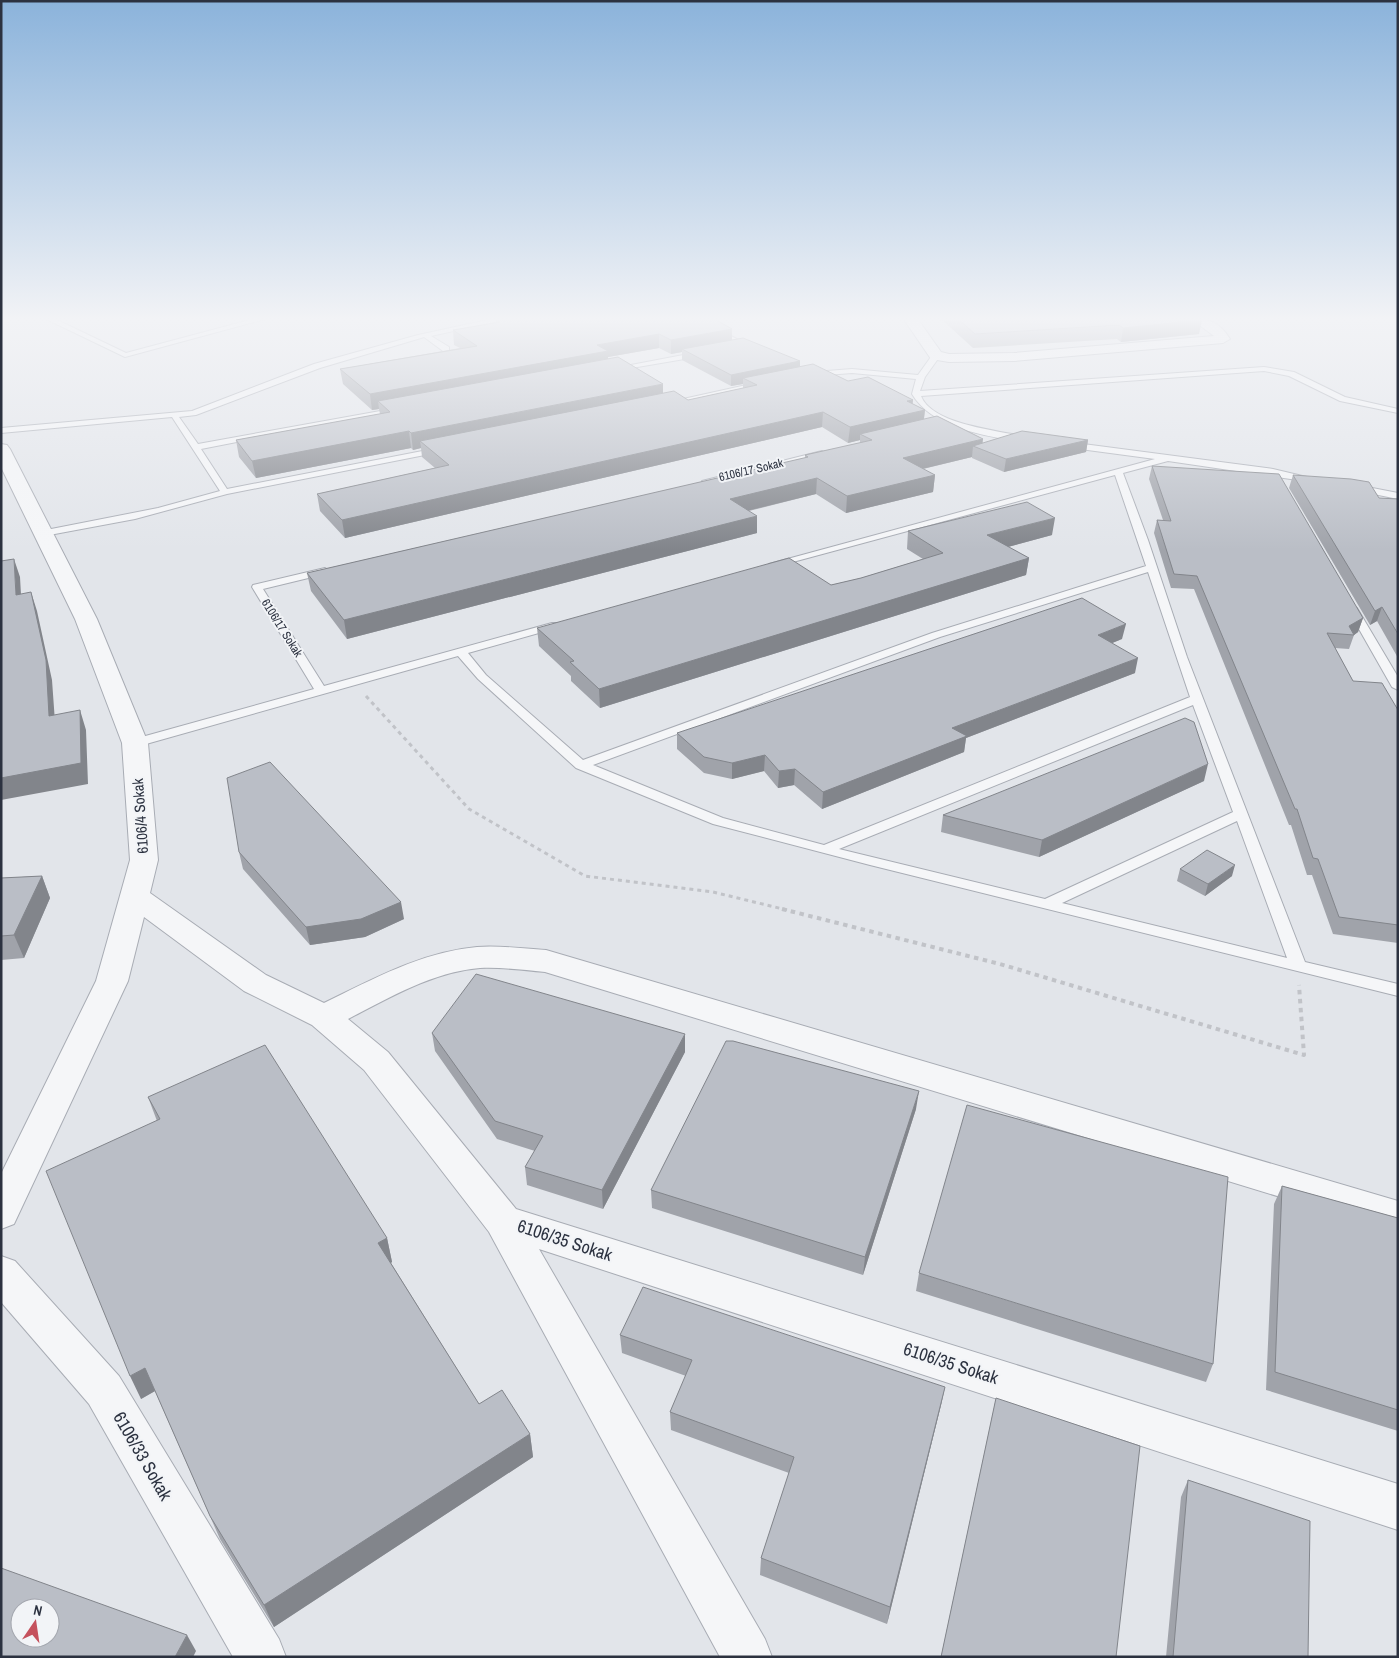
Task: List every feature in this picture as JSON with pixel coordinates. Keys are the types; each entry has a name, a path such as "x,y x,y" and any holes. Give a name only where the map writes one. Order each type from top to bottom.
{"street":[{"name":"6106/4 Sokak","path":"1,449 86,619 134,743 144,860 112,981 1,1213"},
{"path":"134,896 256,982 324,1017 376,1061 504,1221 747,1657"},
{"path":"324,1017 412,974 442,965 470,958 546,961 1398,1218"},
{"name":"6106/35 Sokak","path":"504,1221 1398,1507"},
{"name":"6106/33 Sokak","path":"1,1272 104,1390 261,1657"}],"lane":[{"path":"1,431 193,413 240,395"},
{"path":"660,405 707,395"},
{"path":"916,395 919,403 933,413 954,422 980,430 1037,441"},
{"path":"1335,395 1343,399 1398,411"},
{"path":"196,448 410,407"},
{"path":"174,415 225,492"},
{"path":"935,427 954,422"},
{"path":"1056,443 1273,472 1321,481"},
{"path":"44,533 148,513 225,492 448,448"},
{"name":"6106/17 Sokak","path":"692,484 828,452"},
{"path":"761,567 1169,458"},
{"path":"1118,472 1197,699 1298,965"},
{"path":"1273,472 1283,489"},
{"path":"1350,487 1398,496"},
{"path":"582,765 810,679 1050,596 1152,568"},
{"name":"6106/17 Sokak","path":"321,691 257,587 332,570"},
{"path":"1348,601 1398,687"},
{"path":"134,743 571,620"},
{"path":"460,651 482,677 582,765 718,821 1398,990"},
{"path":"826,849 1197,699"},
{"path":"1047,904 1241,814"}],"path":[{"path":"366,696 469,810 585,876 722,894 1000,964 1304,1056 1298,965"}],"building":[{"path":"409,395 605,395 411,433 409,431 252,461 236,440 390,412 378,401"},
{"path":"652,395 681,395 688,400 709,395 904,395 913,400 907,401 925,410 850,427 823,412 342,520 317,494 449,465 420,441"},
{"path":"937,416 983,439 903,458 935,475 847,496 817,478 730,499 757,516 344,620 307,573 808,457 805,455 872,440 860,434"},
{"path":"1022,431 1088,440 1006,459 973,446"},
{"path":"1152,466 1279,474 1363,618 1349,626 1354,635 1327,633 1353,681 1382,683 1398,710 1398,925 1339,917 1318,859 1313,858 1297,809 1295,809 1197,576 1174,574 1157,520 1171,521"},
{"path":"1293,475 1369,482 1379,498 1398,499 1398,634 1382,607 1375,611"},
{"path":"1027,502 1055,518 987,535 1029,558 599,689 570,662 574,661 537,628 789,558 831,585 861,578 943,553 908,531"},
{"path":"14,559 16,595 31,592 46,660 49,716 80,710 81,763 1,778 1,561"},
{"path":"1082,598 1126,624 1098,635 1138,658 952,728 967,736 823,792 795,769 779,771 765,755 732,763 704,757 677,733"},
{"path":"1185,718 1194,722 1208,764 1042,840 943,815"},
{"path":"270,762 401,902 361,919 306,927 239,852 227,778"},
{"path":"1207,850 1235,865 1208,884 1180,869"},
{"path":"42,876 14,935 1,936 1,878"},
{"path":"476,974 685,1034 602,1190 525,1167 543,1136 495,1121 432,1033"},
{"path":"726,1041 733,1041 919,1091 865,1257 651,1190"},
{"path":"265,1045 387,1238 378,1243 479,1404 502,1390 530,1434 264,1605 210,1516 145,1368 130,1376 46,1171 160,1119 148,1097"},
{"path":"967,1105 1228,1177 1213,1364 919,1273"},
{"path":"1282,1186 1398,1218 1398,1410 1275,1372"},
{"path":"643,1287 945,1387 890,1607 761,1558 794,1457 670,1412 692,1360 620,1335"},
{"path":"996,1398 1140,1446 1116,1657 941,1657"},
{"path":"1188,1480 1310,1521 1308,1657 1173,1657"},
{"path":"1,1568 187,1635 175,1657 1,1657"}]}
